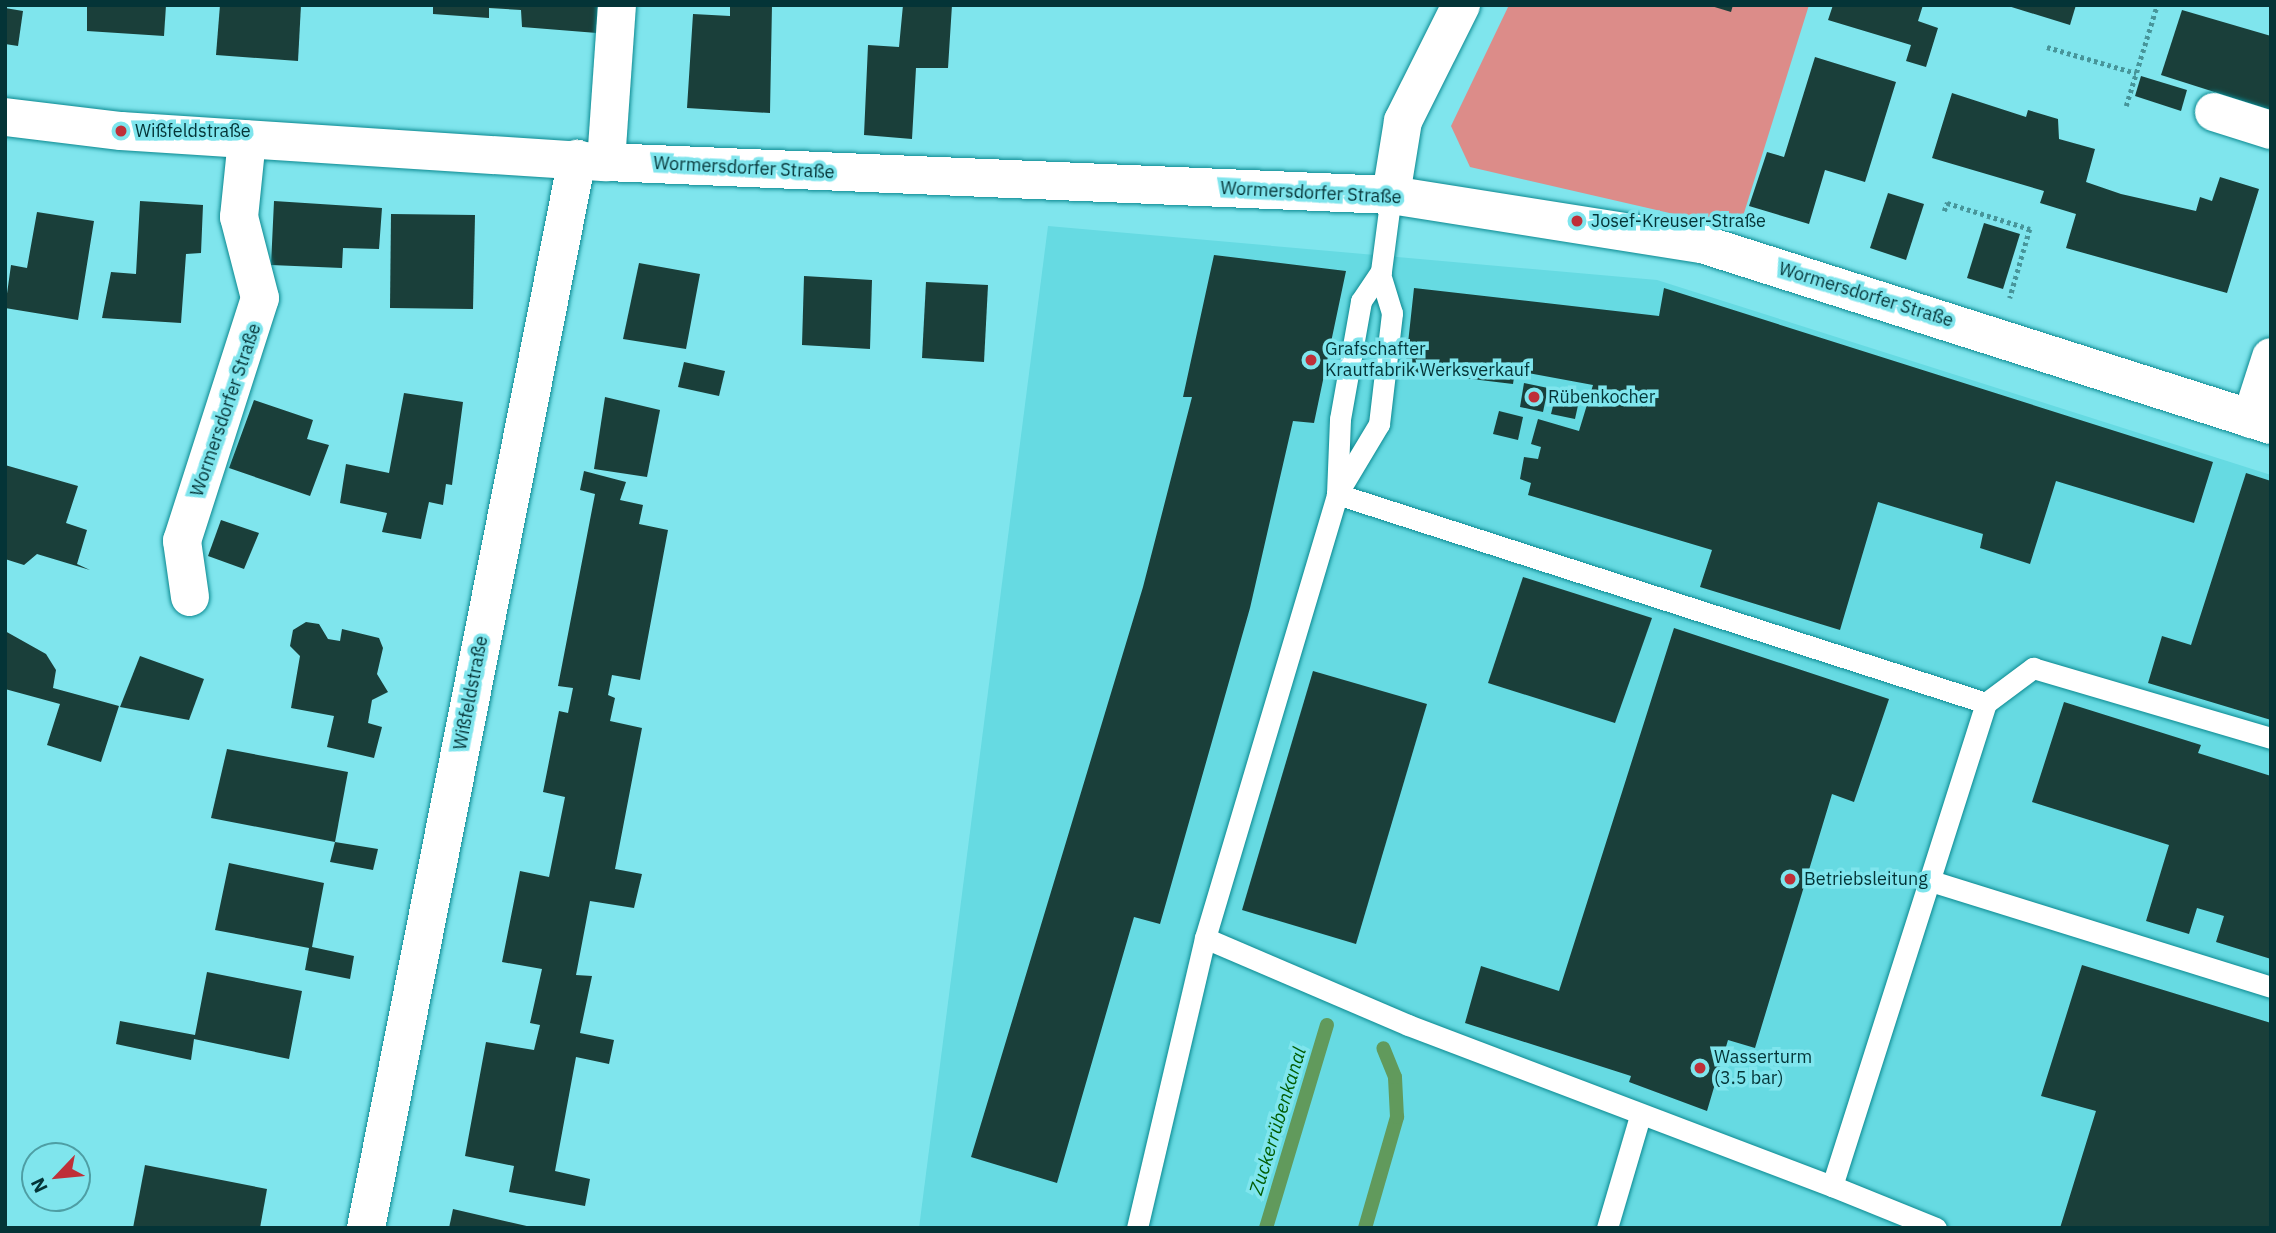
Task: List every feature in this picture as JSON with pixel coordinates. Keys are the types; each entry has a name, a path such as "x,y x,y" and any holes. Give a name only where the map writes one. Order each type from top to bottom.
{"street":[{"path":"591,160 617,5"},
{"path":"1391,195 1403,121 1461,5"},
{"path":"2214,112 2271,130"},
{"name":"Wormersdorfer Straße","path":"5,117 247,139 591,160 1391,195 1702,244 2261,422"},
{"name":"Wormersdorfer Straße","path":"190,597 182,541 260,298 239,217 247,139"},
{"name":"Wißfeldstraße","path":"366,1228 591,160"},
{"path":"2261,422 2271,357"}],"lane":[{"path":"1337,494 1379,424 1392,313 1380,274 1391,195"},
{"path":"1137,1228 1205,938 1337,494 1340,418 1361,301 1380,274"},
{"path":"1337,494 1986,703"},
{"path":"1832,1186 1986,703 2033,668 2271,738"},
{"path":"1931,881 2271,987"},
{"path":"1205,938 1640,1116 1832,1186 1936,1228"},
{"path":"1607,1228 1640,1116"}],"path":[{"path":"2126,106 2157,5"},
{"path":"2047,47 2136,73"},
{"path":"1944,211 1947,203 2030,229 1998,337"}],"shaded area":[{"path":"1509,5 1809,5 1739,229 1470,167 1451,126"},
{"path":"1048,226 1657,280 2271,475 2271,1228 919,1228"}],"building":[{"path":"87,5 166,5 164,36 87,31"},
{"path":"220,5 301,5 298,61 216,55"},
{"path":"433,5 598,5 597,33 522,27 521,10 489,8 489,18 433,14"},
{"path":"730,5 772,5 770,113 687,108 693,14 730,16"},
{"path":"903,5 952,5 948,68 916,68 912,139 864,135 868,45 899,47"},
{"path":"1708,5 1733,5 1731,12"},
{"path":"1833,5 1923,5 1918,21 1938,28 1926,67 1906,61 1911,45 1828,20"},
{"path":"2005,5 2076,5 2070,25"},
{"path":"5,8 23,11 18,46 5,44"},
{"path":"2182,10 2271,36 2271,110 2161,75"},
{"path":"1815,57 1896,82 1865,182 1825,170 1809,224 1749,206 1767,152 1784,157"},
{"path":"2141,76 2187,90 2181,111 2135,96"},
{"path":"1952,93 2026,117 2028,110 2058,119 2059,139 2095,149 2086,182 2121,194 2196,211 2200,197 2212,201 2220,177 2259,189 2227,293 2066,248 2076,214 2040,203 2044,191 1932,158"},
{"path":"1888,193 1924,204 1906,260 1870,248"},
{"path":"140,201 203,205 201,253 186,254 181,323 102,318 111,272 136,274"},
{"path":"274,201 382,208 379,249 343,248 342,268 271,265"},
{"path":"37,212 94,221 78,320 5,308 11,265 27,268"},
{"path":"391,214 475,215 473,309 390,308"},
{"path":"1984,223 2020,234 2003,289 1967,278"},
{"path":"1214,255 1346,271 1314,423 1293,421 1250,608 1160,924 1134,917 1057,1183 971,1157 1143,587 1192,397 1183,397"},
{"path":"639,263 700,274 686,349 623,339"},
{"path":"804,276 872,280 870,349 802,345"},
{"path":"926,282 988,285 984,362 922,358"},
{"path":"1414,288 1659,316 1664,288 2213,462 2194,523 2056,481 2030,564 1980,548 1983,534 1878,502 1840,630 1700,587 1712,550 1528,495 1531,483 1520,479 1524,457 1538,459 1541,447 1531,444 1538,419 1579,431 1593,385 1523,372 1524,365 1516,364 1513,384 1405,371"},
{"path":"684,362 725,371 719,396 678,387"},
{"name":"Rübenkocher","path":"1524,383 1548,388 1543,412 1520,407"},
{"name":"Rübenkocher","path":"1557,390 1580,396 1575,419 1551,414"},
{"path":"404,393 463,402 452,485 446,484 443,505 429,502 421,539 382,532 387,513 340,503 346,464 389,473"},
{"path":"605,397 660,410 647,477 594,469"},
{"path":"254,400 313,420 307,439 329,445 310,496 229,468"},
{"name":"Rübenkocher","path":"1499,411 1523,417 1518,440 1493,434"},
{"path":"5,465 78,486 66,523 87,530 77,564 90,570 37,554 24,565 5,559"},
{"path":"584,471 626,482 620,500 643,505 639,524 668,530 640,680 612,675 608,695 615,698 610,721 642,728 615,869 642,874 634,908 590,901 576,975 592,976 580,1033 614,1040 609,1064 576,1057 555,1171 590,1179 585,1206 509,1192 514,1166 465,1156 486,1042 534,1050 540,1025 530,1023 542,969 502,962 520,871 549,877 565,797 543,792 559,711 568,713 573,688 558,686 595,494 580,490"},
{"path":"2246,473 2271,481 2271,720 2148,683 2162,636 2191,645"},
{"path":"221,520 259,533 244,569 208,556"},
{"path":"1523,577 1652,618 1615,723 1488,683"},
{"path":"306,622 319,624 328,639 340,641 342,629 379,638 383,648 377,674 388,692 372,700 368,723 382,727 374,758 327,747 334,716 291,708 300,656 290,646 293,630"},
{"path":"1674,628 1889,699 1854,802 1832,794 1755,1048 1728,1040 1707,1111 1629,1082 1631,1076 1465,1023 1481,966 1559,991"},
{"path":"5,631 46,654 56,670 53,688 119,706 101,762 47,745 60,704 5,689"},
{"path":"140,656 204,679 189,720 120,707"},
{"path":"1313,671 1427,704 1356,944 1242,910"},
{"path":"2064,702 2201,745 2198,753 2271,776 2271,959 2216,942 2224,916 2197,908 2189,934 2146,921 2169,845 2032,802"},
{"path":"227,749 348,772 335,842 211,818"},
{"path":"335,842 378,849 373,870 330,862"},
{"path":"229,863 324,883 312,947 354,956 350,979 305,970 309,948 215,930"},
{"path":"2082,965 2271,1023 2271,1228 2060,1228 2096,1111 2041,1096"},
{"path":"207,972 302,991 289,1059 194,1039 191,1060 116,1044 120,1021 195,1035"},
{"path":"145,1165 267,1189 260,1228 133,1228"},
{"path":"453,1209 531,1227 531,1228 449,1228"}],"waterway":[{"name":"Zuckerrübenkanal","path":"1266,1228 1327,1025"},
{"name":"Zuckerrübenkanal","path":"1365,1228 1397,1117 1395,1077 1383,1048"}],"place":[{"name":"Wißfeldstraße","path":"121,131"},
{"name":"Josef-Kreuser-Straße","path":"1577,221"},
{"name":"Grafschafter Krautfabrik Werksverkauf","path":"1311,360"},
{"name":"Rübenkocher","path":"1534,397"},
{"name":"Betriebsleitung","path":"1790,879"},
{"name":"Wasserturm (3.5 bar)","path":"1700,1068"}]}
